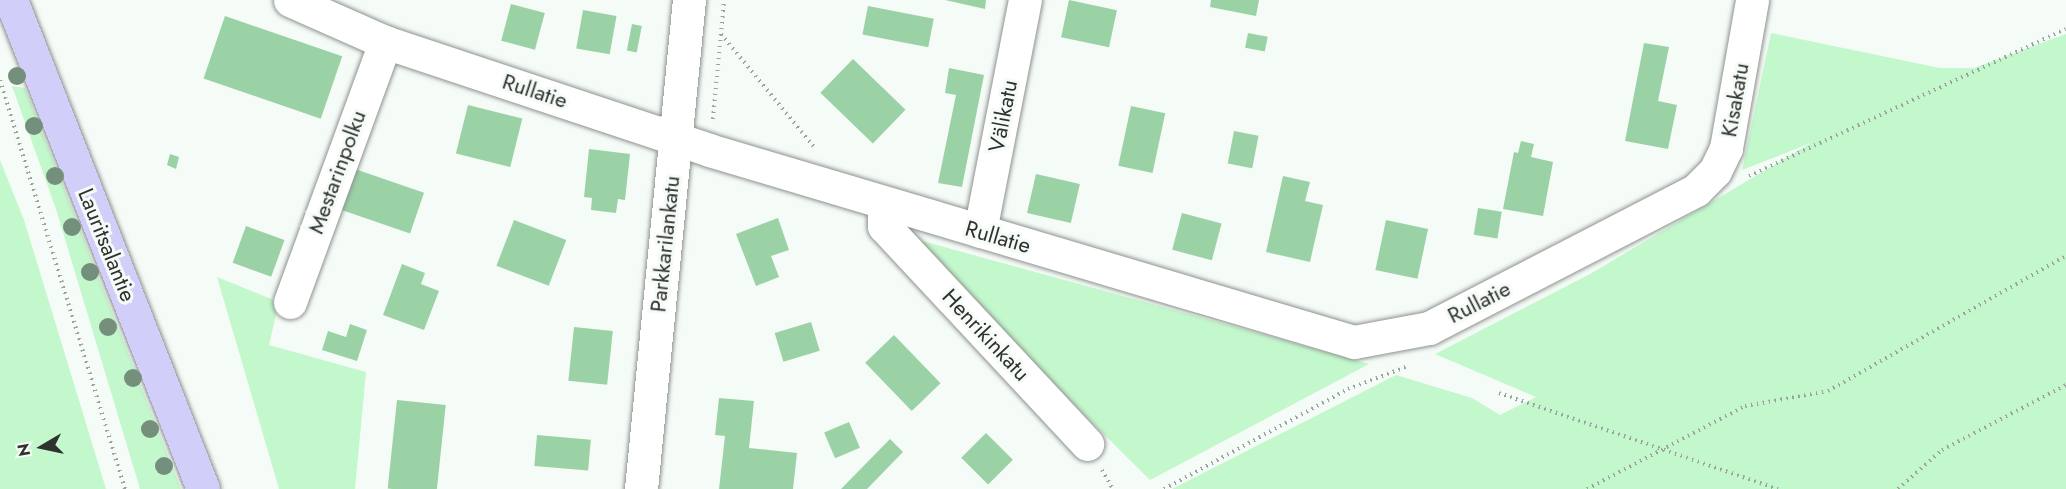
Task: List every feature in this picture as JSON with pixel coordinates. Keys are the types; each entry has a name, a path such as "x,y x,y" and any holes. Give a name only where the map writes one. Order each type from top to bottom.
{"main road":[{"name":"Lauritsalantie","path":"10,0 203,489"}],"street":[{"name":"Rullatie","path":"290,0 385,42 675,137 884,215 980,231 1354,342 1429,328 1696,190"},
{"name":"Välikatu","path":"980,231 1025,0"},
{"name":"Kisakatu","path":"1696,190 1716,171 1726,148 1752,0"},
{"name":"Parkkarilankatu","path":"641,489 675,137 684,4"},
{"name":"Mestarinpolku","path":"290,302 385,42"},
{"name":"Henrikinkatu","path":"884,215 1087,444"}],"path":[{"path":"709,150 724,0"},
{"path":"1696,190 1751,176 2066,28"},
{"path":"721,33 821,155"},
{"path":"0,80 125,489"},
{"path":"1587,489 1745,406 1828,391 2066,256"},
{"path":"1899,489 1941,450 2066,385"},
{"path":"1499,393 1778,489"}],"green space":[{"path":"1771,33 1940,68 1974,68 2066,34 2066,489 1172,489 1396,375 1472,398 1500,415 1536,397 1435,354 1590,274 1811,143 1742,170"},
{"path":"12,86 25,88 181,489 140,489 56,209"},
{"path":"0,160 24,220 106,489 0,489"},
{"path":"904,236 1330,353 1369,364 1150,480"},
{"path":"217,277 279,302 269,345 366,372 355,489 279,489"}],"building":[{"path":"945,0 986,0 985,9"},
{"path":"1069,0 1117,10 1109,47 1061,37"},
{"path":"1211,0 1259,0 1256,16 1210,7"},
{"path":"511,4 545,13 535,50 501,41"},
{"path":"868,6 934,19 928,47 862,34"},
{"path":"583,10 616,16 610,54 576,48"},
{"path":"225,16 342,56 321,119 204,78"},
{"path":"632,24 642,26 637,52 627,51"},
{"path":"1248,33 1268,37 1265,52 1245,48"},
{"path":"1644,43 1669,47 1658,101 1677,105 1668,149 1625,141"},
{"path":"853,59 906,110 873,144 820,93"},
{"path":"949,68 984,75 962,187 938,183 956,95 945,93"},
{"path":"468,105 522,119 510,167 456,154"},
{"path":"1131,106 1165,113 1153,173 1118,166"},
{"path":"1234,131 1259,136 1252,168 1228,163"},
{"path":"1521,141 1534,144 1531,157 1553,162 1543,216 1503,209 1514,152 1518,153"},
{"path":"589,149 630,154 625,200 618,199 616,213 591,210 592,198 584,197"},
{"path":"170,154 179,157 176,169 167,165"},
{"path":"355,169 424,193 410,233 341,210"},
{"path":"1036,174 1080,184 1071,223 1027,213"},
{"path":"1283,176 1310,182 1305,201 1323,205 1310,262 1266,252"},
{"path":"1478,208 1502,212 1497,238 1474,235"},
{"path":"1182,213 1222,224 1212,260 1172,250"},
{"path":"778,218 789,250 771,256 779,277 756,286 736,234"},
{"path":"514,220 566,240 549,286 496,266"},
{"path":"1386,220 1428,229 1417,279 1375,270"},
{"path":"246,226 285,240 271,277 233,263"},
{"path":"402,264 425,273 421,284 439,291 424,330 383,315"},
{"path":"811,322 820,351 783,362 775,333"},
{"path":"350,324 367,330 357,361 322,350 328,331 346,337"},
{"path":"574,327 613,331 607,385 568,381"},
{"path":"894,335 941,383 912,411 865,363"},
{"path":"719,398 754,401 749,448 797,453 793,489 719,489 725,436 715,435"},
{"path":"397,400 446,405 437,489 388,489"},
{"path":"849,422 860,448 835,458 824,433"},
{"path":"986,433 1013,460 988,485 961,458"},
{"path":"537,435 591,440 588,471 534,466"},
{"path":"890,439 903,452 867,489 841,489"}]}
